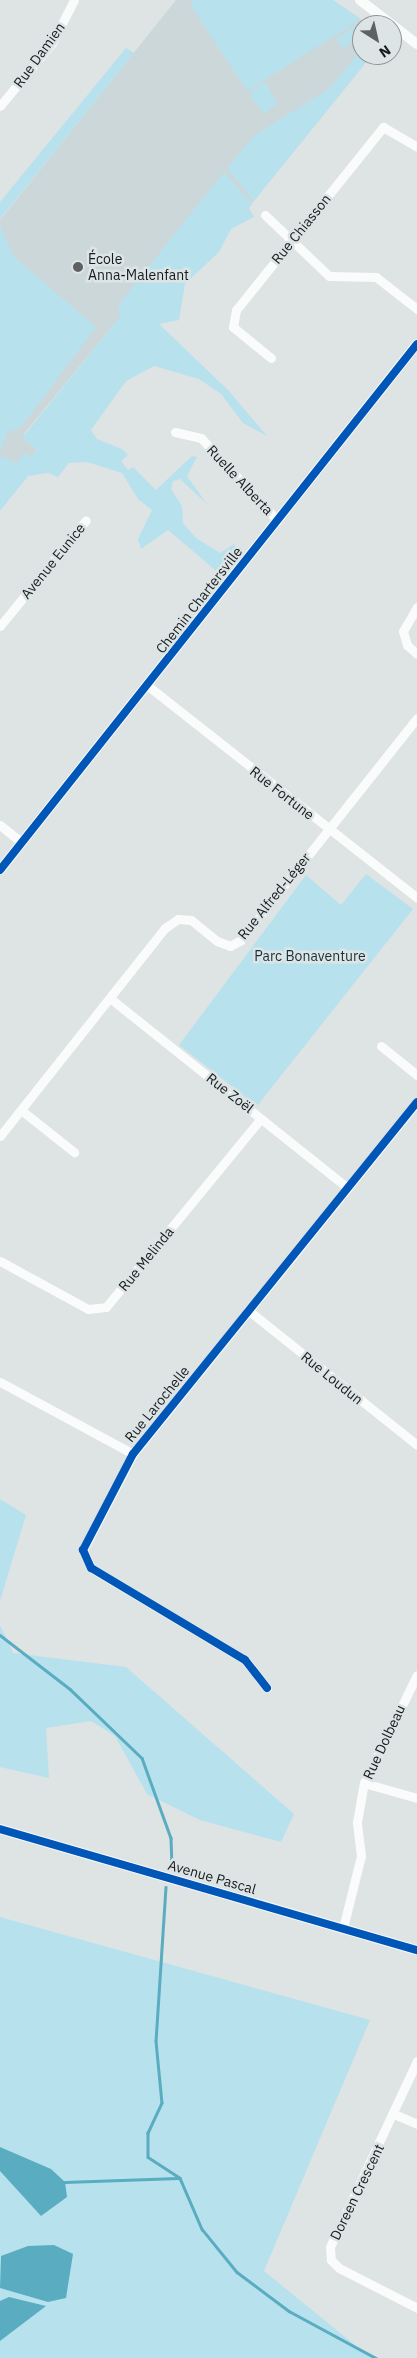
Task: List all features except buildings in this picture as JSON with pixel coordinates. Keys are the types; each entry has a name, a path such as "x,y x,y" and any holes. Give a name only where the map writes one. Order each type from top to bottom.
{"street":[{"path":"360,0 417,44"},
{"name":"Rue Damien","path":"0,106 52,43 72,1"},
{"name":"Rue Chiasson","path":"271,358 233,326 232,318 383,127 417,147"},
{"path":"265,215 329,276 376,277 417,309"},
{"name":"Chemin Chartersville","path":"0,870 148,686 417,344"},
{"name":"Ruelle Alberta","path":"175,432 201,438 277,520"},
{"name":"Avenue Eunice","path":"0,626 86,520"},
{"path":"417,607 403,631 407,645 417,654"},
{"name":"Rue Fortune","path":"148,686 328,830 417,898"},
{"name":"Rue Alfred-Léger","path":"0,1136 111,999 165,928 178,919 191,920 230,946 241,940 417,718"},
{"path":"0,825 22,843"},
{"name":"Rue Zoël","path":"111,999 348,1188"},
{"path":"381,1046 417,1075"},
{"name":"Rue Larochelle","path":"267,1688 245,1660 91,1568 83,1559 85,1546 133,1454 417,1102"},
{"path":"21,1110 74,1152"},
{"name":"Rue Melinda","path":"0,1261 88,1309 106,1307 261,1118"},
{"name":"Rue Loudun","path":"248,1310 417,1445"},
{"path":"0,1382 133,1454"},
{"name":"Rue Dolbeau","path":"343,1928 361,1856 357,1822 364,1783 417,1675"},
{"path":"364,1783 417,1798"},
{"name":"Avenue Pascal","path":"0,1829 417,1950"},
{"name":"Doreen Crescent","path":"417,2062 330,2246 331,2260 417,2308"},
{"path":"394,2114 417,2124"}],"shaded area":[{"name":"École Anna-Malenfant","path":"176,0 333,0 355,15 352,15 352,65 364,65 248,208 111,328 24,434 37,450 0,496 0,220"}],"green space":[{"path":"193,0 333,0 355,15 352,15 352,25 247,91 190,4"},
{"path":"352,28 352,41 344,49 336,39"},
{"path":"126,48 134,53 0,219 0,202"},
{"path":"352,61 352,65 364,65 254,201 227,168 255,135 330,88"},
{"path":"265,82 277,104 264,113 251,97 251,90"},
{"path":"224,172 252,204 249,208 254,217 231,229 219,252 185,284 179,320 159,324 228,390 267,436 243,423 221,394 199,379 154,366 126,381 91,430 97,439 122,449 128,455 121,461 128,470 133,467 156,490 192,456 197,457 187,476 207,504 180,479 173,481 171,489 182,506 183,523 196,538 220,553 234,544 240,554 221,575 168,530 141,549 138,539 152,510 138,499 122,473 87,462 69,463 58,477 48,473 28,476 0,511 0,456 17,464 24,452 31,457 37,450 22,438 121,315 118,308 123,299"},
{"path":"0,225 14,257 96,327 21,427 7,433 0,452"},
{"name":"Parc Bonaventure","path":"366,874 413,909 257,1106 179,1045 306,875 341,905"},
{"path":"0,1499 26,1515 0,1601"},
{"path":"0,1625 13,1653 126,1667 294,1814 281,1842 200,1820 147,1794 115,1736 91,1721 46,1728 49,1778 0,1767"},
{"path":"0,1917 370,2020 264,2271 371,2358 0,2358"}],"water":[{"path":"0,2147 51,2169 65,2182 67,2197 41,2216 0,2171"},
{"path":"54,2245 73,2254 66,2298 48,2302 0,2288 1,2256 28,2246"},
{"path":"9,2297 46,2306 0,2341 0,2301"}],"waterway":[{"path":"0,1635 70,1689 142,1758 171,1838 172,1864"},
{"path":"166,1887 156,2041 162,2103 148,2133 148,2157 180,2178 202,2229 237,2272 289,2311 376,2358"},
{"path":"65,2182 178,2178"}],"cycle path":[{"path":"0,870 417,344"},
{"path":"267,1688 245,1660 91,1568 83,1550 133,1454 417,1102"},
{"path":"0,1829 417,1950"}],"place":[{"name":"École Anna-Malenfant","path":"78,267"}]}
